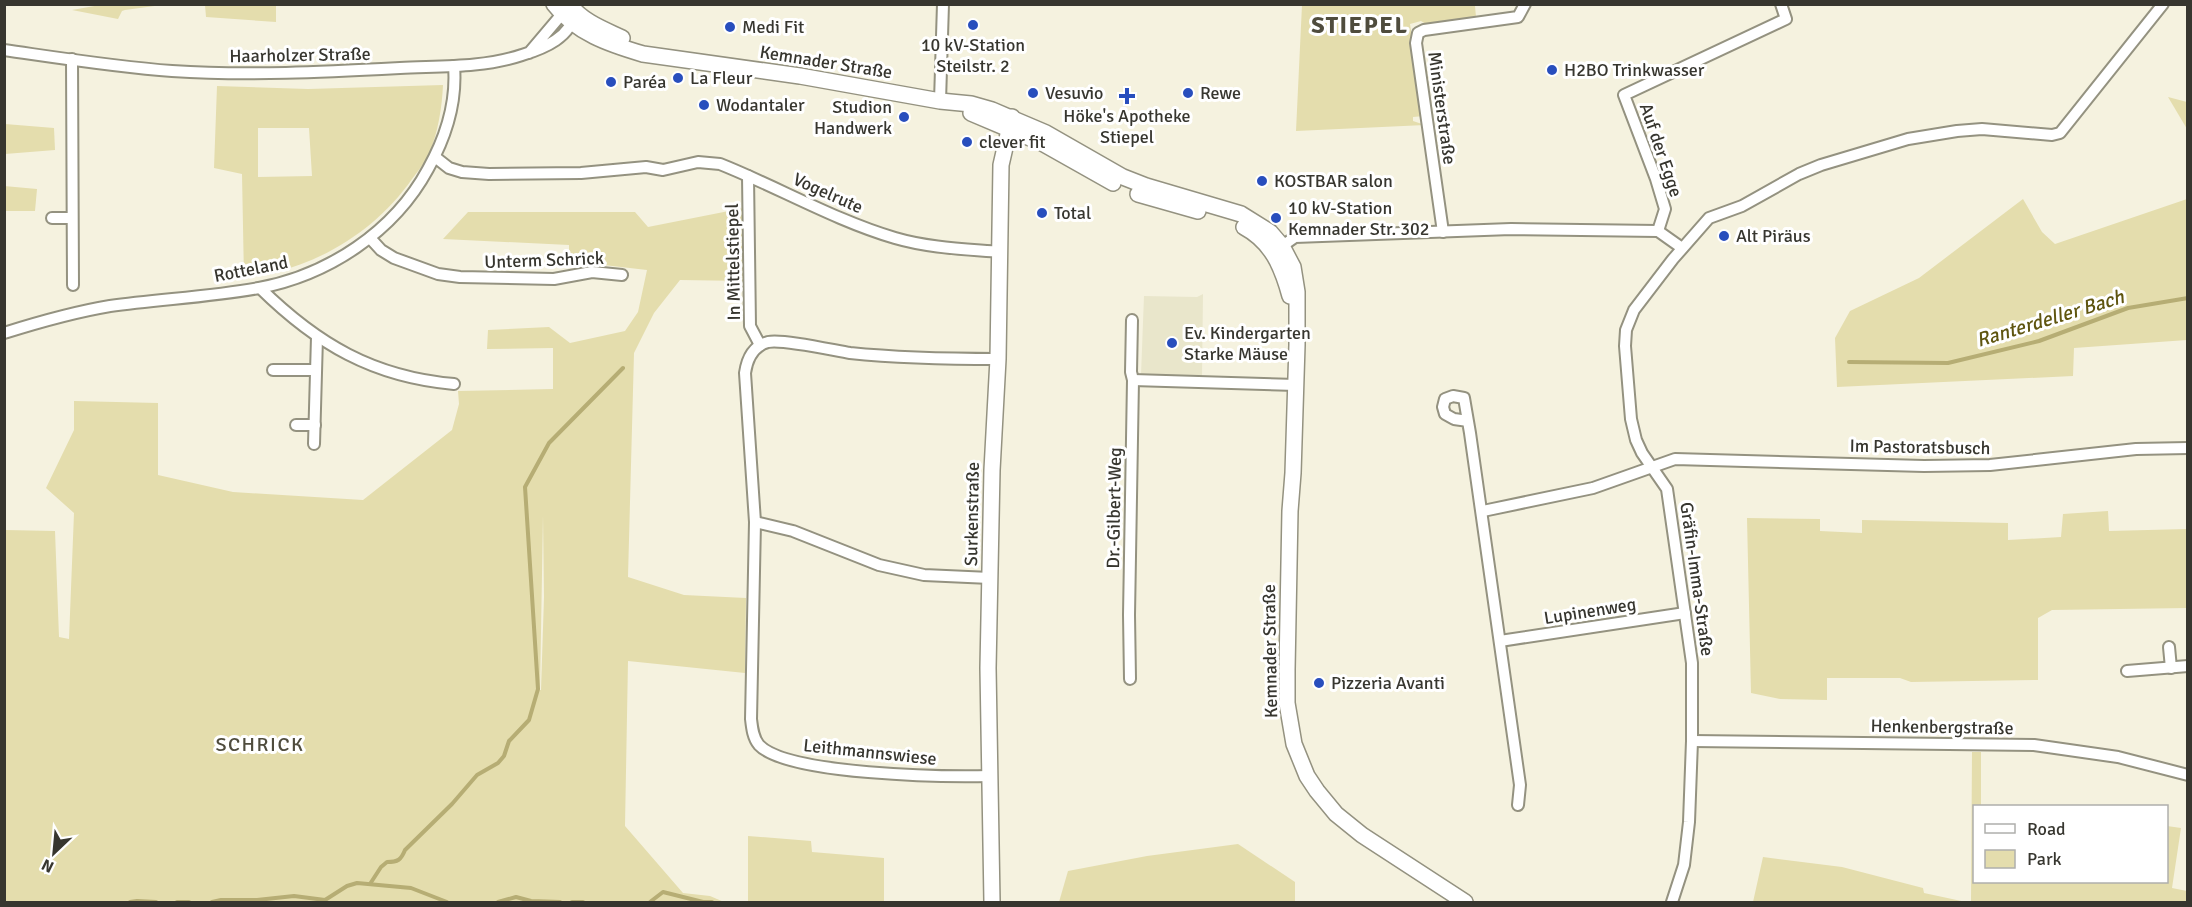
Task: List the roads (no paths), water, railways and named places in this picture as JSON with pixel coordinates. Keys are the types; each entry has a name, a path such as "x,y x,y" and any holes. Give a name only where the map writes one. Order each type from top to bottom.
{"main road":[{"name":"Kemnader Straße","path":"567,12 623,38 706,62 940,101 971,104 1055,138 1145,191 1241,214 1270,232 1278,249 1295,274 1296,385 1290,511 1287,658 1287,703 1294,744 1312,784 1336,814 1362,835 1465,903"},
{"name":"Surkenstraße","path":"992,903 988,668 992,470 998,359 1001,165 1011,122"}],"street":[{"path":"940,101 943,4"},
{"name":"Ministerstraße","path":"1443,232 1416,43 1418,33 1424,30 1518,17 1525,4"},
{"name":"Auf der Egge","path":"1658,231 1665,209 1624,95 1786,19 1781,4"},
{"name":"Gräfin-Imma-Straße","path":"1672,903 1684,865 1687,844 1692,741 1692,663 1668,489 1636,440 1631,419 1625,346 1626,330 1639,301 1709,218 1742,206 1799,174 1821,165 1908,139 1957,131 1982,129 2052,135 2060,133 2163,4"},
{"path":"529,53 567,12"},
{"name":"Haarholzer Straße","path":"4,50 169,70 247,75 454,66 501,61 529,53 555,41 567,12"},
{"path":"72,59 73,285"},
{"name":"Rotteland","path":"4,333 63,316 108,307 260,288 322,267 370,238 407,202 435,157 447,130 454,103 454,66"},
{"name":"Vogelrute","path":"435,157 449,168 462,172 489,174 581,173 646,167 663,170 698,162 720,164 849,221 895,238 933,246 1000,252"},
{"name":"In Mittelstiepel","path":"748,176 750,326 760,345"},
{"path":"52,218 72,218"},
{"path":"1278,249 1295,237 1511,230 1658,231 1682,248"},
{"name":"Unterm Schrick","path":"370,238 381,250 394,258 438,274 460,277 554,279 592,272 622,275"},
{"path":"260,288 288,316 317,338 370,366 433,382 454,384"},
{"name":"Dr.-Gilbert-Weg","path":"1130,679 1125,636 1133,380 1131,372 1132,320"},
{"path":"315,444 317,338"},
{"path":"760,345 776,341 886,356 998,359"},
{"name":"Leithmannswiese","path":"760,345 751,353 746,363 745,373 755,522 751,719 753,733 759,744 769,753 785,759 842,770 909,775 990,776"},
{"path":"273,370 316,370"},
{"path":"1133,380 1296,385"},
{"path":"1468,421 1483,511 1482,522 1520,785 1518,805"},
{"path":"296,425 315,425"},
{"name":"Im Pastoratsbusch","path":"1653,468 1676,459 1924,466 1990,465 2136,449 2187,448"},
{"path":"1483,511 1584,490 1653,468"},
{"path":"755,522 793,531 879,565 924,575 990,578"},
{"name":"Lupinenweg","path":"1500,641 1685,613"},
{"path":"2169,647 2171,668"},
{"path":"2127,671 2187,666"},
{"name":"Henkenbergstraße","path":"1692,741 2034,745 2118,757 2187,774"}],"waterway":[{"name":"Ranterdeller Bach","path":"1849,362 1948,363 2039,341 2128,308 2188,298"},
{"path":"370,884 381,867 387,862 400,858 477,775 498,763 504,756 509,741 529,720 538,689 525,487 549,443 623,368"},
{"path":"212,902 294,896 325,900 347,886 357,883 411,888 447,902"},
{"path":"650,902 663,892 712,902"},
{"path":"498,902 516,897 531,901 560,902"},
{"path":"130,902 156,902"},
{"path":"177,902 189,902"},
{"path":"572,902 583,902"}],"place":[{"name":"10 kV-Station Steilstr. 2","path":"973,25"},
{"name":"Medi Fit","path":"730,27"},
{"name":"H2BO Trinkwasser","path":"1552,70"},
{"name":"La Fleur","path":"678,78"},
{"name":"Paréa","path":"611,82"},
{"name":"Vesuvio","path":"1033,93"},
{"name":"Rewe","path":"1188,93"},
{"name":"Höke's Apotheke Stiepel","path":"1127,96"},
{"name":"Wodantaler","path":"704,105"},
{"name":"Studion Handwerk","path":"904,117"},
{"name":"clever fit","path":"967,142"},
{"name":"KOSTBAR salon","path":"1262,181"},
{"name":"Total","path":"1042,213"},
{"name":"10 kV-Station Kemnader Str. 302","path":"1276,218"},
{"name":"Alt Piräus","path":"1724,236"},
{"name":"Ev. Kindergarten Starke Mäuse","path":"1172,343"},
{"name":"Pizzeria Avanti","path":"1319,683"}],"district":[{"name":"STIEPEL","path":"1360,25"},
{"name":"SCHRICK","path":"260,744"}]}
